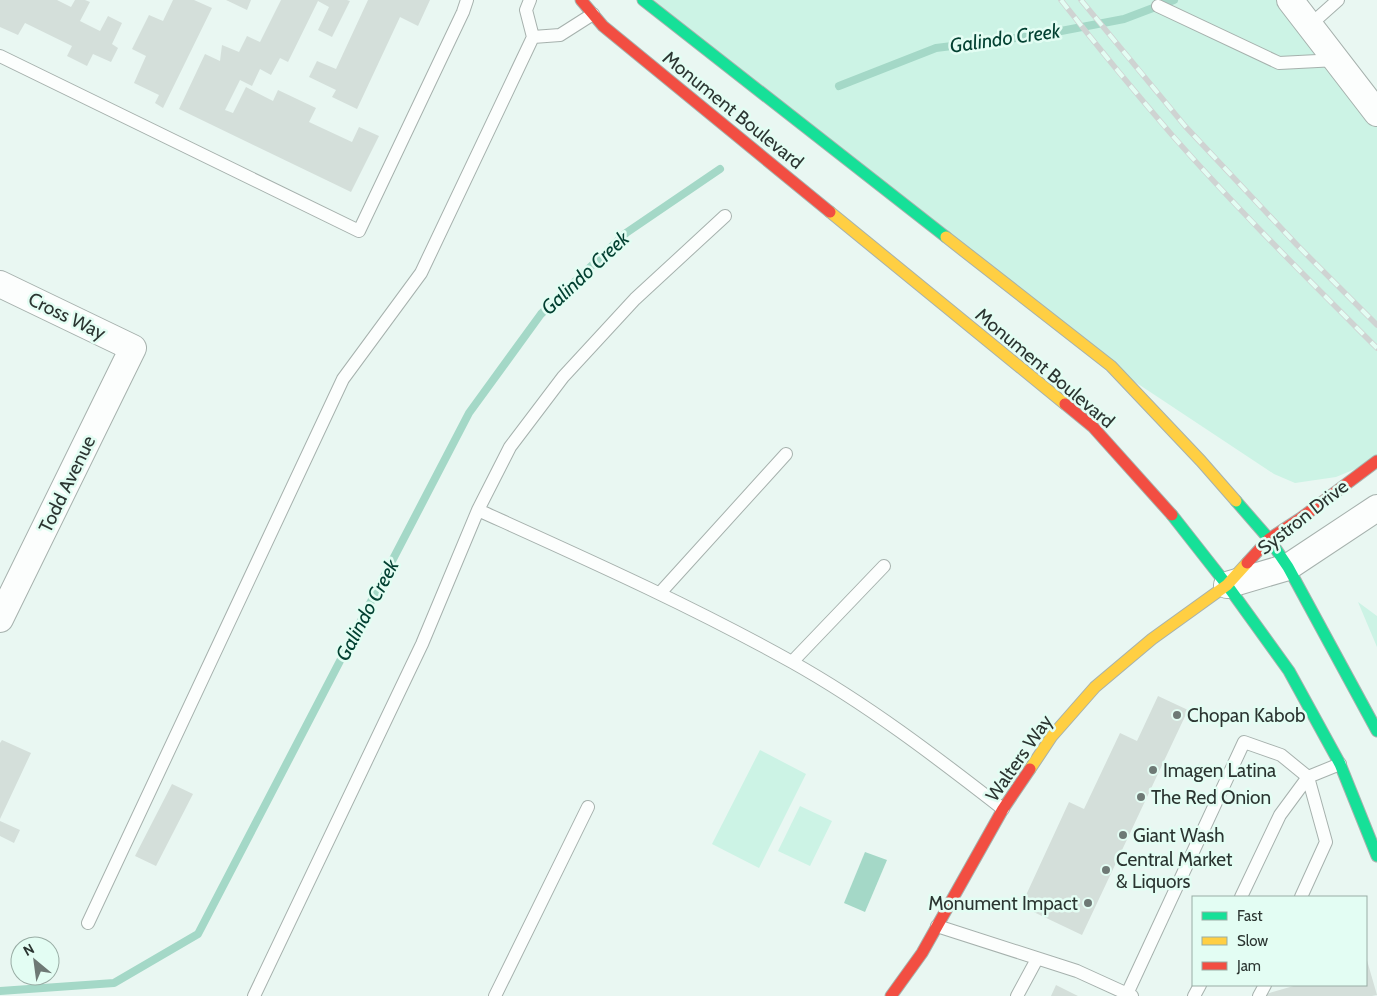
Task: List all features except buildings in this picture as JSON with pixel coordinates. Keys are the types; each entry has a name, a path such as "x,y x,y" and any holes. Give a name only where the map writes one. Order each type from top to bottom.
{"main road":[{"name":"Monument Boulevard","path":"581,0 603,26 1093,427 1164,505 1227,585 1289,671 1340,764 1377,856"},
{"name":"Monument Boulevard","path":"643,0 1111,366 1201,461 1270,538 1350,679 1377,732"},
{"name":"Systron Drive","path":"1227,585 1270,538 1301,518 1377,461"},
{"name":"Walters Way","path":"891,996 922,953 1003,809 1052,736 1095,687 1152,639 1227,585"}],"street":[{"path":"1290,0 1377,113"},
{"name":"Cross Way","path":"0,284 133,348"},
{"name":"Todd Avenue","path":"0,620 133,348"},
{"name":"Systron Drive","path":"1227,585 1288,567 1377,508"}],"lane":[{"path":"0,56 359,230 467,0"},
{"path":"88,923 343,379 420,273 533,37 526,10 530,0"},
{"path":"1310,25 1338,0"},
{"path":"1158,6 1279,63 1337,60"},
{"path":"533,37 560,35 593,14"},
{"path":"254,996 422,644 478,510 510,447 563,377 635,299 725,216"},
{"path":"660,593 786,454"},
{"path":"478,510 660,593 792,662 866,706 924,747 1003,809"},
{"path":"792,662 884,566"},
{"path":"937,926 1077,971 1130,995 1244,742 1281,755 1308,777 1326,842 1301,896"},
{"path":"1241,896 1280,815 1308,777 1340,764"},
{"path":"495,996 588,807"},
{"path":"1018,996 1037,959"}],"shaded area":[{"path":"643,0 1290,0 1377,113 1377,460 1336,477 1295,483 1274,474 1111,366"},
{"path":"1358,602 1377,616 1377,647"},
{"path":"760,750 806,774 759,868 712,844"},
{"path":"800,806 832,821 810,866 778,851"},
{"path":"865,852 887,860 865,912 844,903"}],"waterway":[{"name":"Galindo Creek","path":"839,86 936,48 1040,35 1124,19 1174,0"},
{"name":"Galindo Creek","path":"0,991 114,983 198,934 469,413 541,314 626,233 720,169"}],"railway":[{"path":"1061,0 1197,163 1377,348"},
{"path":"1081,0 1185,126 1297,245 1377,325"}],"traffic: fast":[{"path":"643,0 946,237"},
{"path":"1236,501 1269,539 1288,567 1377,731"},
{"path":"1172,515 1227,585 1289,671 1340,764 1377,856"}],"traffic: slow":[{"path":"830,212 1065,404"},
{"path":"946,237 1111,366 1236,501"},
{"path":"1030,769 1052,736 1095,687 1152,639 1227,585 1247,563"}],"traffic: jam":[{"path":"581,0 603,26 830,212"},
{"path":"1065,404 1093,427 1172,515"},
{"path":"1247,563 1269,539 1301,518 1377,461"},
{"path":"891,996 922,953 1003,809 1030,769"}],"place":[{"name":"Chopan Kabob","path":"1177,715"},
{"name":"Imagen Latina","path":"1153,770"},
{"name":"The Red Onion","path":"1141,797"},
{"name":"Giant Wash","path":"1123,835"},
{"name":"Central Market & Liquors","path":"1106,870"},
{"name":"Monument Impact","path":"1088,903"}]}
